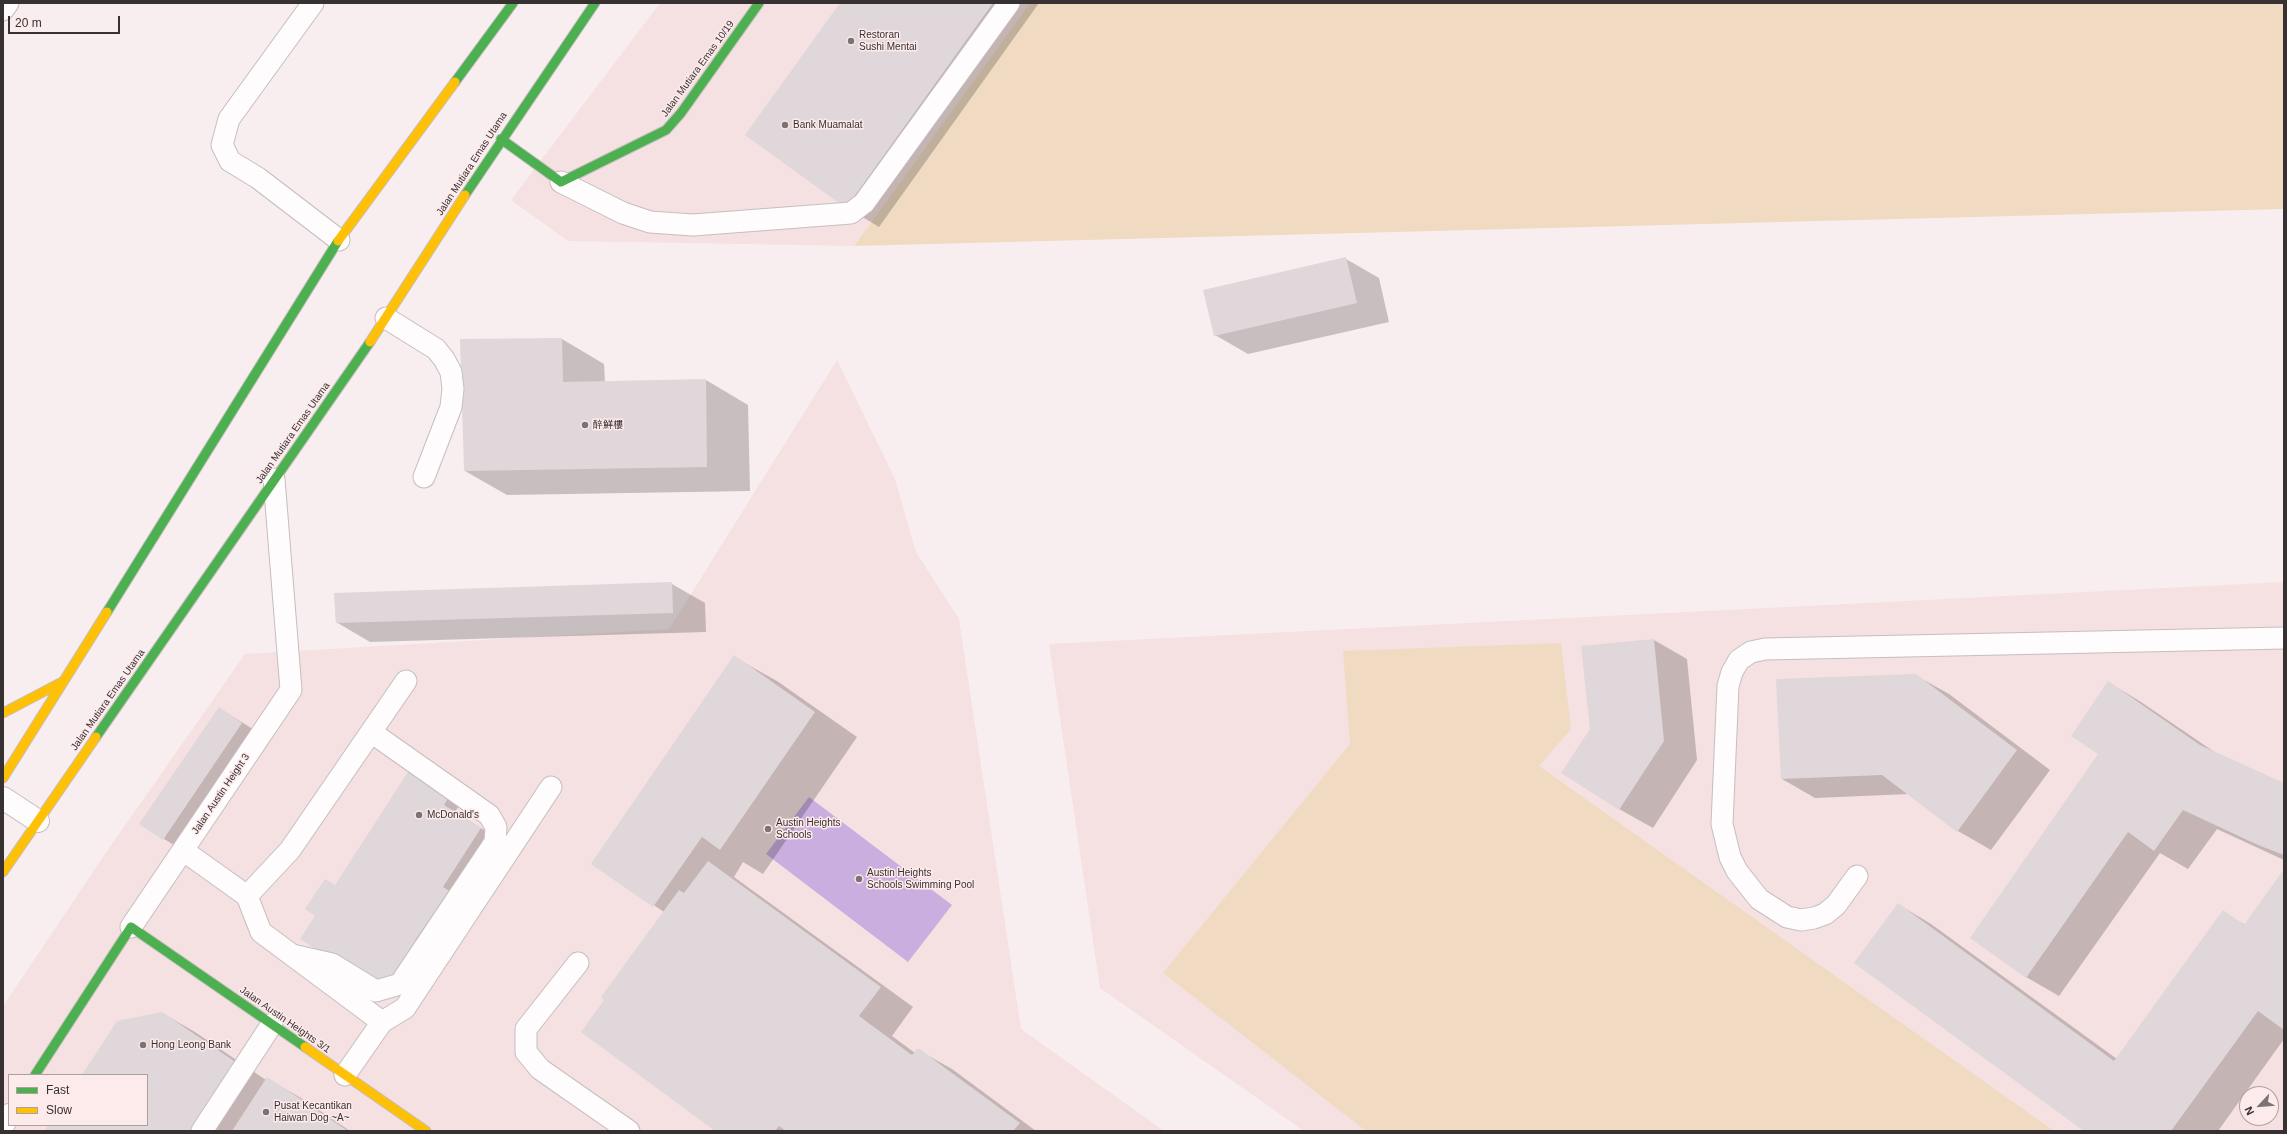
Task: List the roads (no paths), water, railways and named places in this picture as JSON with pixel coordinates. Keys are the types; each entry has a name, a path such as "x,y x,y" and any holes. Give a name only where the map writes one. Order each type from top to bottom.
{"main road":[{"path":"495,28 505,3"},
{"path":"3,778 339,240 513,3"},
{"name":"Jalan Mutiara Emas Utama","path":"4,867 38,821 386,318 501,139 595,3"},
{"name":"Jalan Mutiara Emas 10/19","path":"561,182 666,130 681,114 759,3"},
{"path":"501,139 561,182"},
{"path":"3,713 63,682"},
{"name":"Jalan Austin Heights 3/1","path":"131,927 426,1131"},
{"name":"Jalan Austin Height 3","path":"36,1074 131,927"}],"street":[{"path":"3,798 38,821"}],"lane":[{"path":"3,10 8,3"},
{"path":"313,3 229,119 222,145 230,162 258,178 339,240"},
{"path":"561,182 622,213 650,222 693,226 843,215 859,210 1009,3"},
{"path":"386,318 436,349 444,359 451,372 453,388 451,407 424,477"},
{"name":"Jalan Austin Height 3","path":"131,927 184,851 291,690 274,479"},
{"path":"1857,876 1836,905 1825,914 1814,918 1801,920 1787,918 1759,899 1737,871 1730,857 1722,824 1728,686 1732,672 1739,660 1751,652 1766,649 1788,648 2284,638"},
{"path":"247,896 290,850 406,681"},
{"path":"292,955 332,964 376,991 400,984 495,842 496,827 489,815 372,732"},
{"path":"345,1075 382,1022 405,1008 551,787"},
{"path":"184,851 247,896 261,932 382,1022"},
{"path":"578,963 526,1029 526,1052 540,1069 629,1131"},
{"path":"202,1131 272,1024"}],"place":[{"name":"Restoran Sushi Mentai","path":"851,41"},
{"name":"Bank Muamalat","path":"785,125"},
{"name":"醉鮮樓","path":"585,425"},
{"name":"McDonald's","path":"419,815"},
{"name":"Austin Heights Schools","path":"768,829"},
{"name":"Austin Heights Schools Swimming Pool","path":"859,879"},
{"name":"Hong Leong Bank","path":"143,1045"},
{"name":"Pusat Kecantikan Haiwan Dog ~A~","path":"266,1112"}]}
